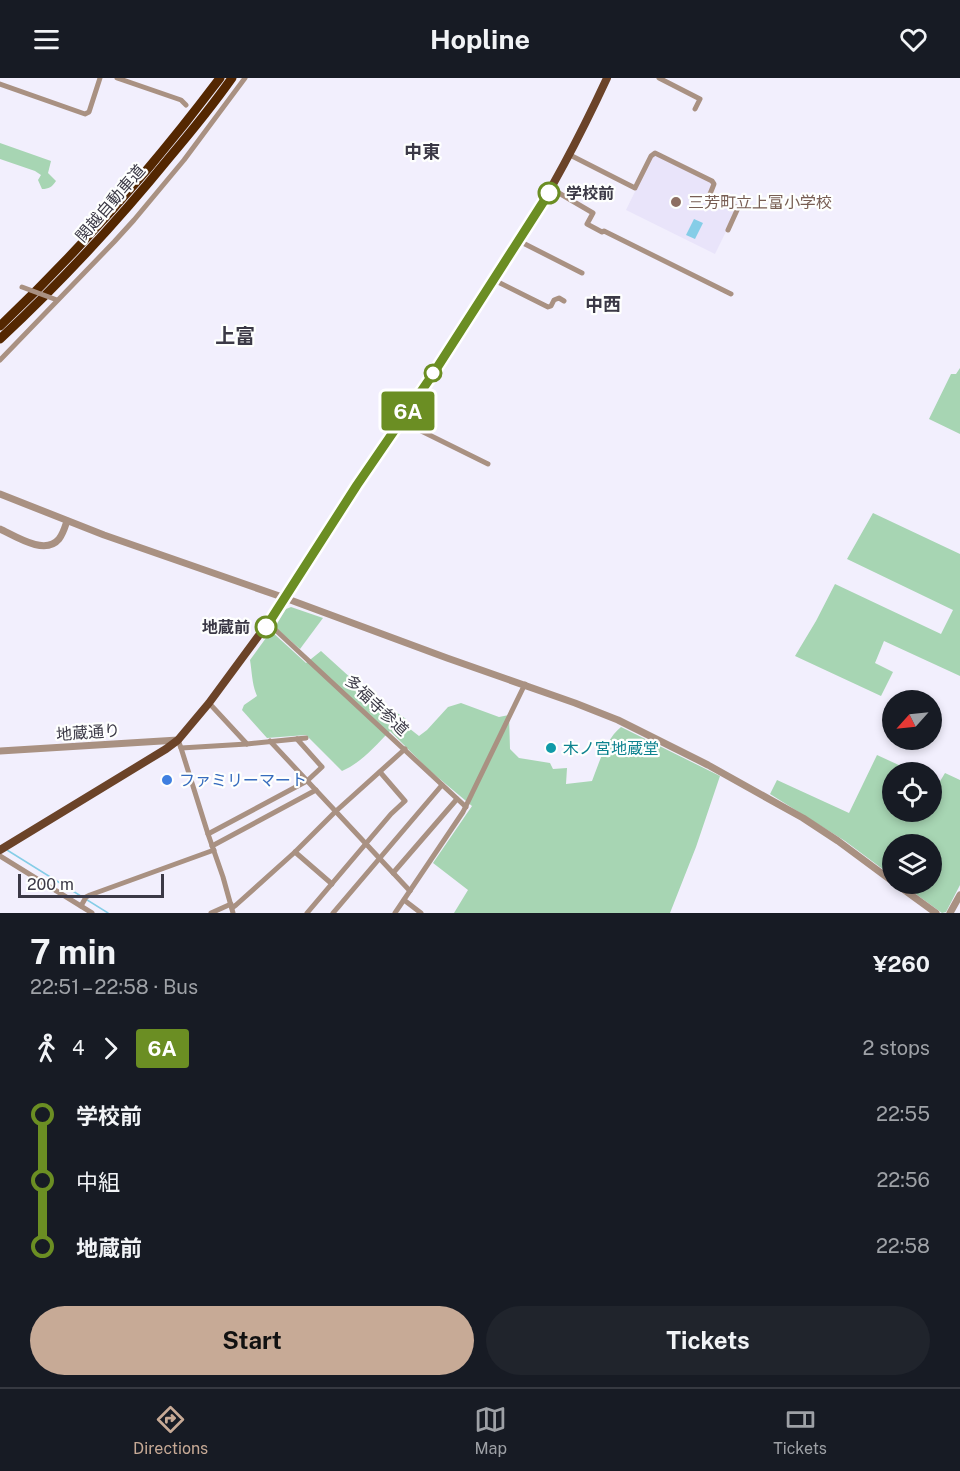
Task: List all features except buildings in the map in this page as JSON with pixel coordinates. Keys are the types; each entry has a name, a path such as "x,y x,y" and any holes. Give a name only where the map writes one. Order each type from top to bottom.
{"highway":[{"name":"関越自動車道","path":"0,326 85,240 132,188 220,78"},
{"name":"関越自動車道","path":"0,339 33,309 94,245 139,194 232,78"},
{"path":"0,344 33,309"}],"main road":[{"path":"3,848 179,744 285,598 357,485 494,280 552,189 608,78"}],"street":[{"path":"0,84 85,114 89,112 100,78"},
{"path":"117,78 181,100 186,105"},
{"path":"0,360 114,242 182,160 245,78"},
{"path":"659,78 700,99 695,109"},
{"path":"570,155 635,188 651,156 656,153 712,181 714,184 710,194 738,208 728,230"},
{"path":"552,189 593,213 587,224 731,294"},
{"path":"519,241 582,273"},
{"path":"494,280 548,307 559,298 564,301"},
{"path":"22,287 57,300"},
{"path":"401,422 488,464"},
{"path":"0,494 104,535 525,684 618,720 708,765 811,823 882,873"},
{"path":"0,529 35,545 48,546 61,536 67,521"},
{"name":"多福寺参道","path":"268,623 466,807"},
{"path":"395,913 466,807 525,684"},
{"path":"208,703 247,744"},
{"path":"232,908 179,744 247,744 306,738"},
{"path":"208,834 307,781 322,767 297,739"},
{"path":"270,741 410,891"},
{"name":"地蔵通り","path":"0,751 179,744"},
{"path":"211,913 236,905 405,750"},
{"path":"307,913 391,814 405,801 380,772"},
{"path":"333,913 442,785"},
{"path":"81,906 90,894 213,848 316,790"},
{"path":"393,873 457,799"},
{"path":"257,808 262,819"},
{"path":"295,852 332,884"},
{"path":"0,856 92,913"},
{"path":"909,894 932,912"},
{"path":"950,913 960,894"},
{"path":"404,900 421,913"}],"shaded area":[{"name":"三芳町立上富小学校","path":"656,155 711,182 708,195 735,208 736,211 715,254 626,210 652,157"}],"green space":[{"path":"0,143 51,161 48,173 56,181 47,189 42,189 38,180 41,175 0,159"},
{"path":"960,368 960,434 929,419 951,374 956,374"},
{"path":"873,513 960,554 960,676 884,641 875,663 893,672 881,696 795,656 835,584 941,634 953,610 847,559"},
{"path":"291,607 323,618 300,649 275,627 286,609"},
{"path":"271,631 306,663 321,651 385,709 387,706 406,719 405,725 419,736 448,707 461,703 499,717 509,715 510,749 519,758 550,763 553,769 567,768 566,784 592,781 607,745 621,727 720,776 670,913 454,913 468,890 433,863 472,806 429,770 390,731 362,759 342,771 306,735 267,738 242,710 244,705 257,696 250,660"},
{"path":"877,755 892,762 882,762 882,822 942,822 942,778 945,773 960,780 960,885 946,912 942,913 916,894 942,894 942,834 882,834 882,869 845,841 770,794 777,780 849,813"}],"water":[{"path":"694,219 703,223 695,239 686,235"}],"waterway":[{"path":"7,850 108,913"}],"bus line":[{"name":"6A","path":"266,627 549,193"}],"place":[{"name":"学校前","path":"549,193"},
{"name":"三芳町立上富小学校","path":"676,202"},
{"name":"地蔵前","path":"266,627"},
{"name":"木ノ宮地蔵堂","path":"551,748"},
{"name":"ファミリーマート","path":"167,780"}],"district":[{"name":"中東","path":"422,152"},
{"name":"中西","path":"603,305"},
{"name":"上富","path":"235,336"}]}
